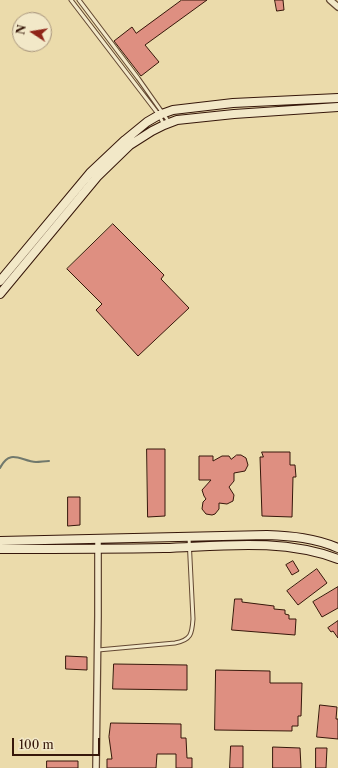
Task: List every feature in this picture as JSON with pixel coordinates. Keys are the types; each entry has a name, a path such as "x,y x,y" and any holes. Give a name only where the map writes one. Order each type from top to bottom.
{"street":[{"path":"330,0 338,8"},
{"path":"2,285 124,140 147,122 161,114 173,110 233,103 338,98"},
{"path":"87,183 130,145 166,124 177,120 234,114 338,107"},
{"path":"0,541 189,538 268,535 313,539 338,548"},
{"path":"96,768 98,539"},
{"path":"0,549 99,550 268,545 311,550 338,559"}],"lane":[{"path":"71,0 161,114 166,124"},
{"path":"79,0 161,114 166,124"},
{"path":"98,650 184,642 189,638 192,630 193,619 189,538"}],"building":[{"path":"182,0 207,0 145,45 159,62 141,76 114,41 132,27 136,33"},
{"path":"275,0 283,0 284,10 277,11"},
{"path":"113,224 164,275 161,279 189,308 138,356 96,310 102,304 67,269"},
{"path":"147,449 165,449 165,516 148,517"},
{"path":"262,452 290,452 290,465 295,465 296,477 293,477 292,517 262,516 260,457 263,457"},
{"path":"237,455 241,455 246,458 248,465 245,471 234,473 234,481 229,487 234,495 233,501 227,504 219,503 219,509 215,514 206,514 202,509 203,502 206,499 202,490 211,480 199,480 199,456 213,456 213,461 222,456 229,456 231,459"},
{"path":"68,497 80,497 80,525 68,526"},
{"path":"293,561 299,571 292,575 286,565"},
{"path":"317,569 327,583 298,605 287,591"},
{"path":"338,587 338,608 322,617 313,602"},
{"path":"235,599 242,599 242,602 274,606 274,609 285,610 285,614 289,615 289,619 296,619 295,635 232,630"},
{"path":"338,621 338,638 333,631 331,632 328,628"},
{"path":"66,656 87,657 87,670 66,669"},
{"path":"114,664 187,665 187,690 113,689"},
{"path":"216,670 270,671 270,683 302,683 301,716 298,716 298,726 292,726 292,731 215,730"},
{"path":"320,705 337,707 336,719 338,719 338,739 317,737"},
{"path":"111,723 181,724 181,738 186,738 187,758 192,758 192,768 176,768 176,754 157,754 156,768 107,768 107,759 112,759 109,737"},
{"path":"231,746 243,746 243,768 230,768"},
{"path":"273,747 300,748 301,768 273,768"},
{"path":"316,748 327,748 326,768 316,768"},
{"path":"47,761 78,761 78,768 47,768"}],"waterway":[{"path":"0,468 8,458 12,457 36,462 49,461"}]}
